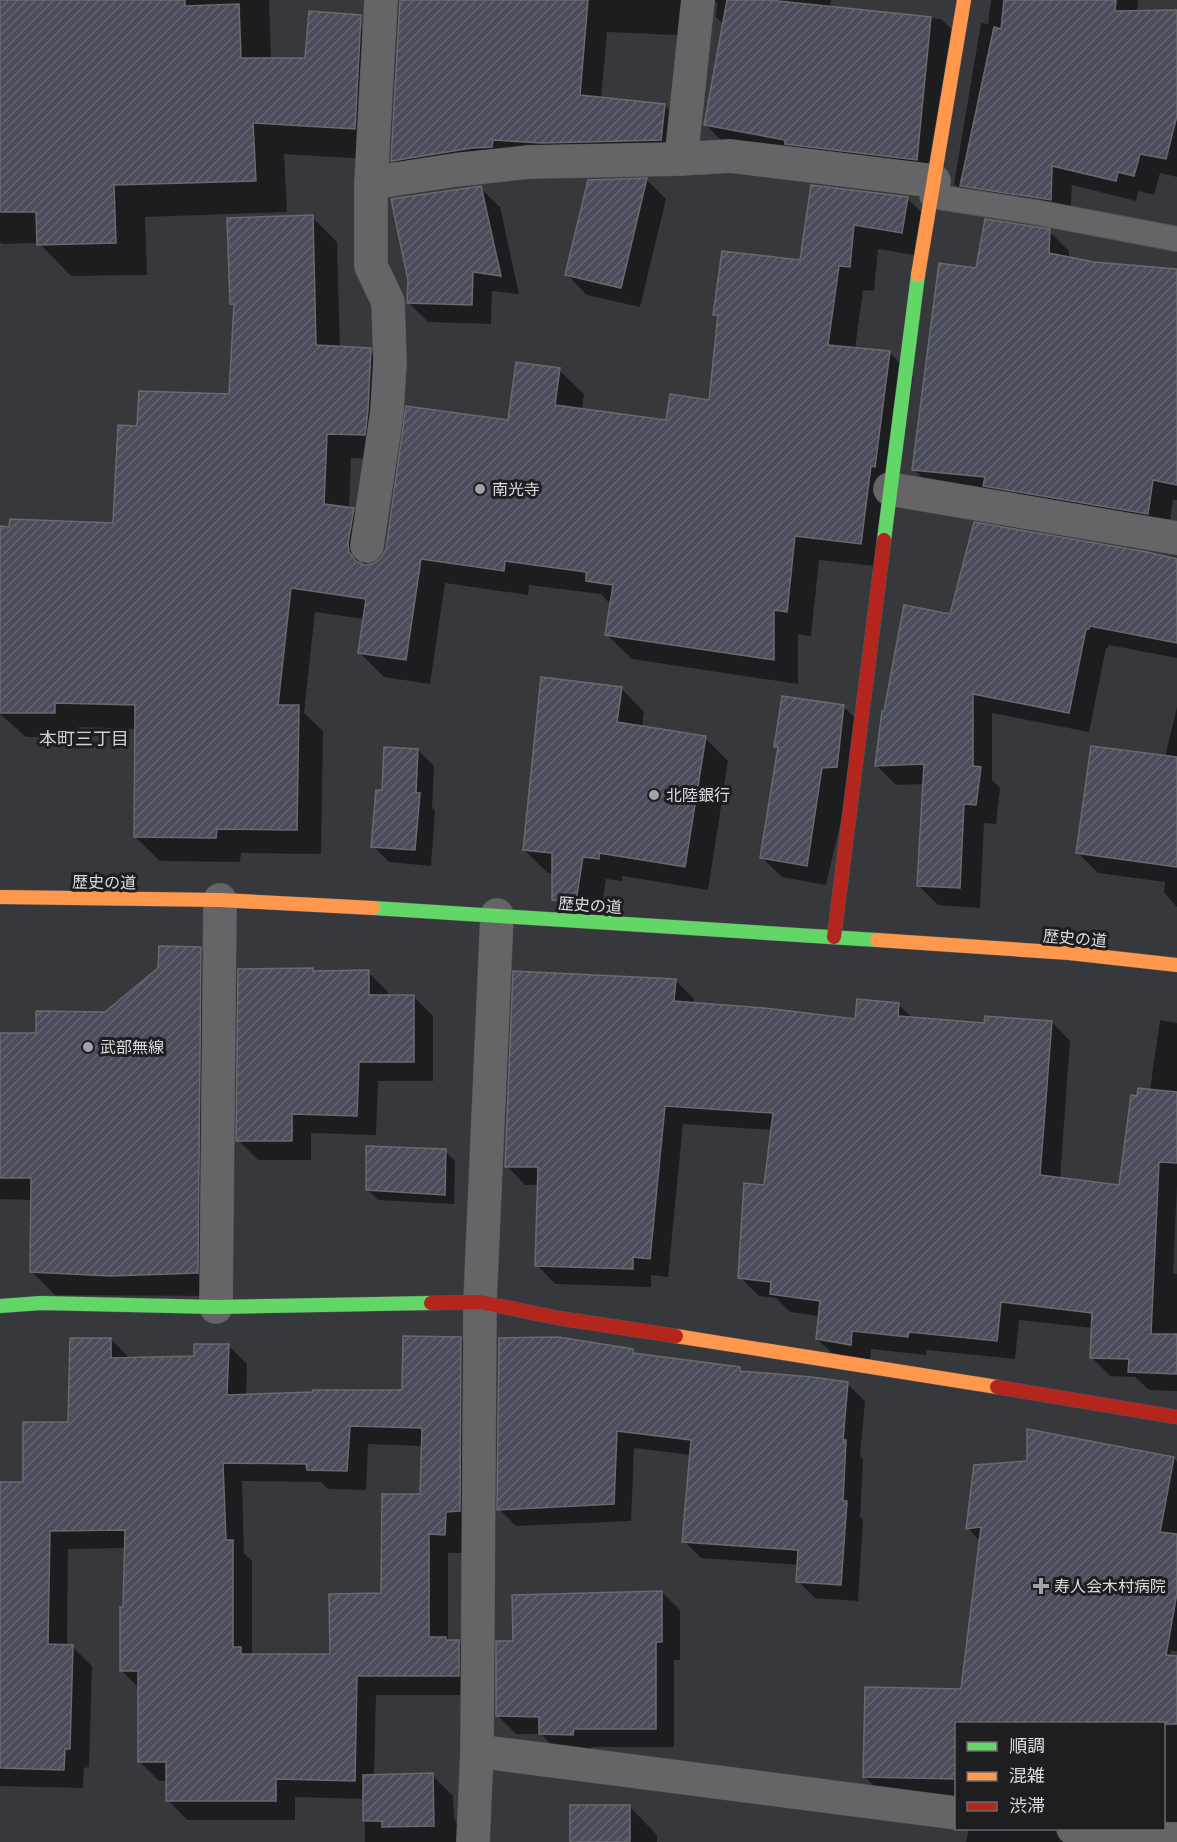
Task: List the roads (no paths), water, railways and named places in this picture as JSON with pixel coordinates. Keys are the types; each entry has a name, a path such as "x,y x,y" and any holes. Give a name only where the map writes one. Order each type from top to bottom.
{"street":[{"path":"367,546 387,412 390,362 388,302 371,266 371,183 381,0"},
{"path":"681,159 698,0"},
{"path":"834,937 918,275 964,0"},
{"path":"371,183 455,170 529,162 730,156 933,189"},
{"path":"890,489 1177,538"},
{"name":"歴史の道","path":"0,897 220,900 496,915 1069,953 1177,965"},
{"path":"216,1307 220,900"},
{"path":"473,1842 477,1750 480,1302 496,915"},
{"path":"0,1306 41,1303 216,1307 480,1302 558,1318 1177,1417"},
{"path":"477,1750 955,1813"},
{"path":"1087,1830 1149,1839 1177,1839"}],"lane":[{"path":"933,189 1035,212 1177,239"}],"place":[{"name":"南光寺","path":"480,489"},
{"name":"北陸銀行","path":"654,795"},
{"name":"武部無線","path":"88,1047"},
{"name":"寿人会木村病院","path":"1041,1586"}],"district":[{"name":"本町三丁目","path":"84,738"}]}
